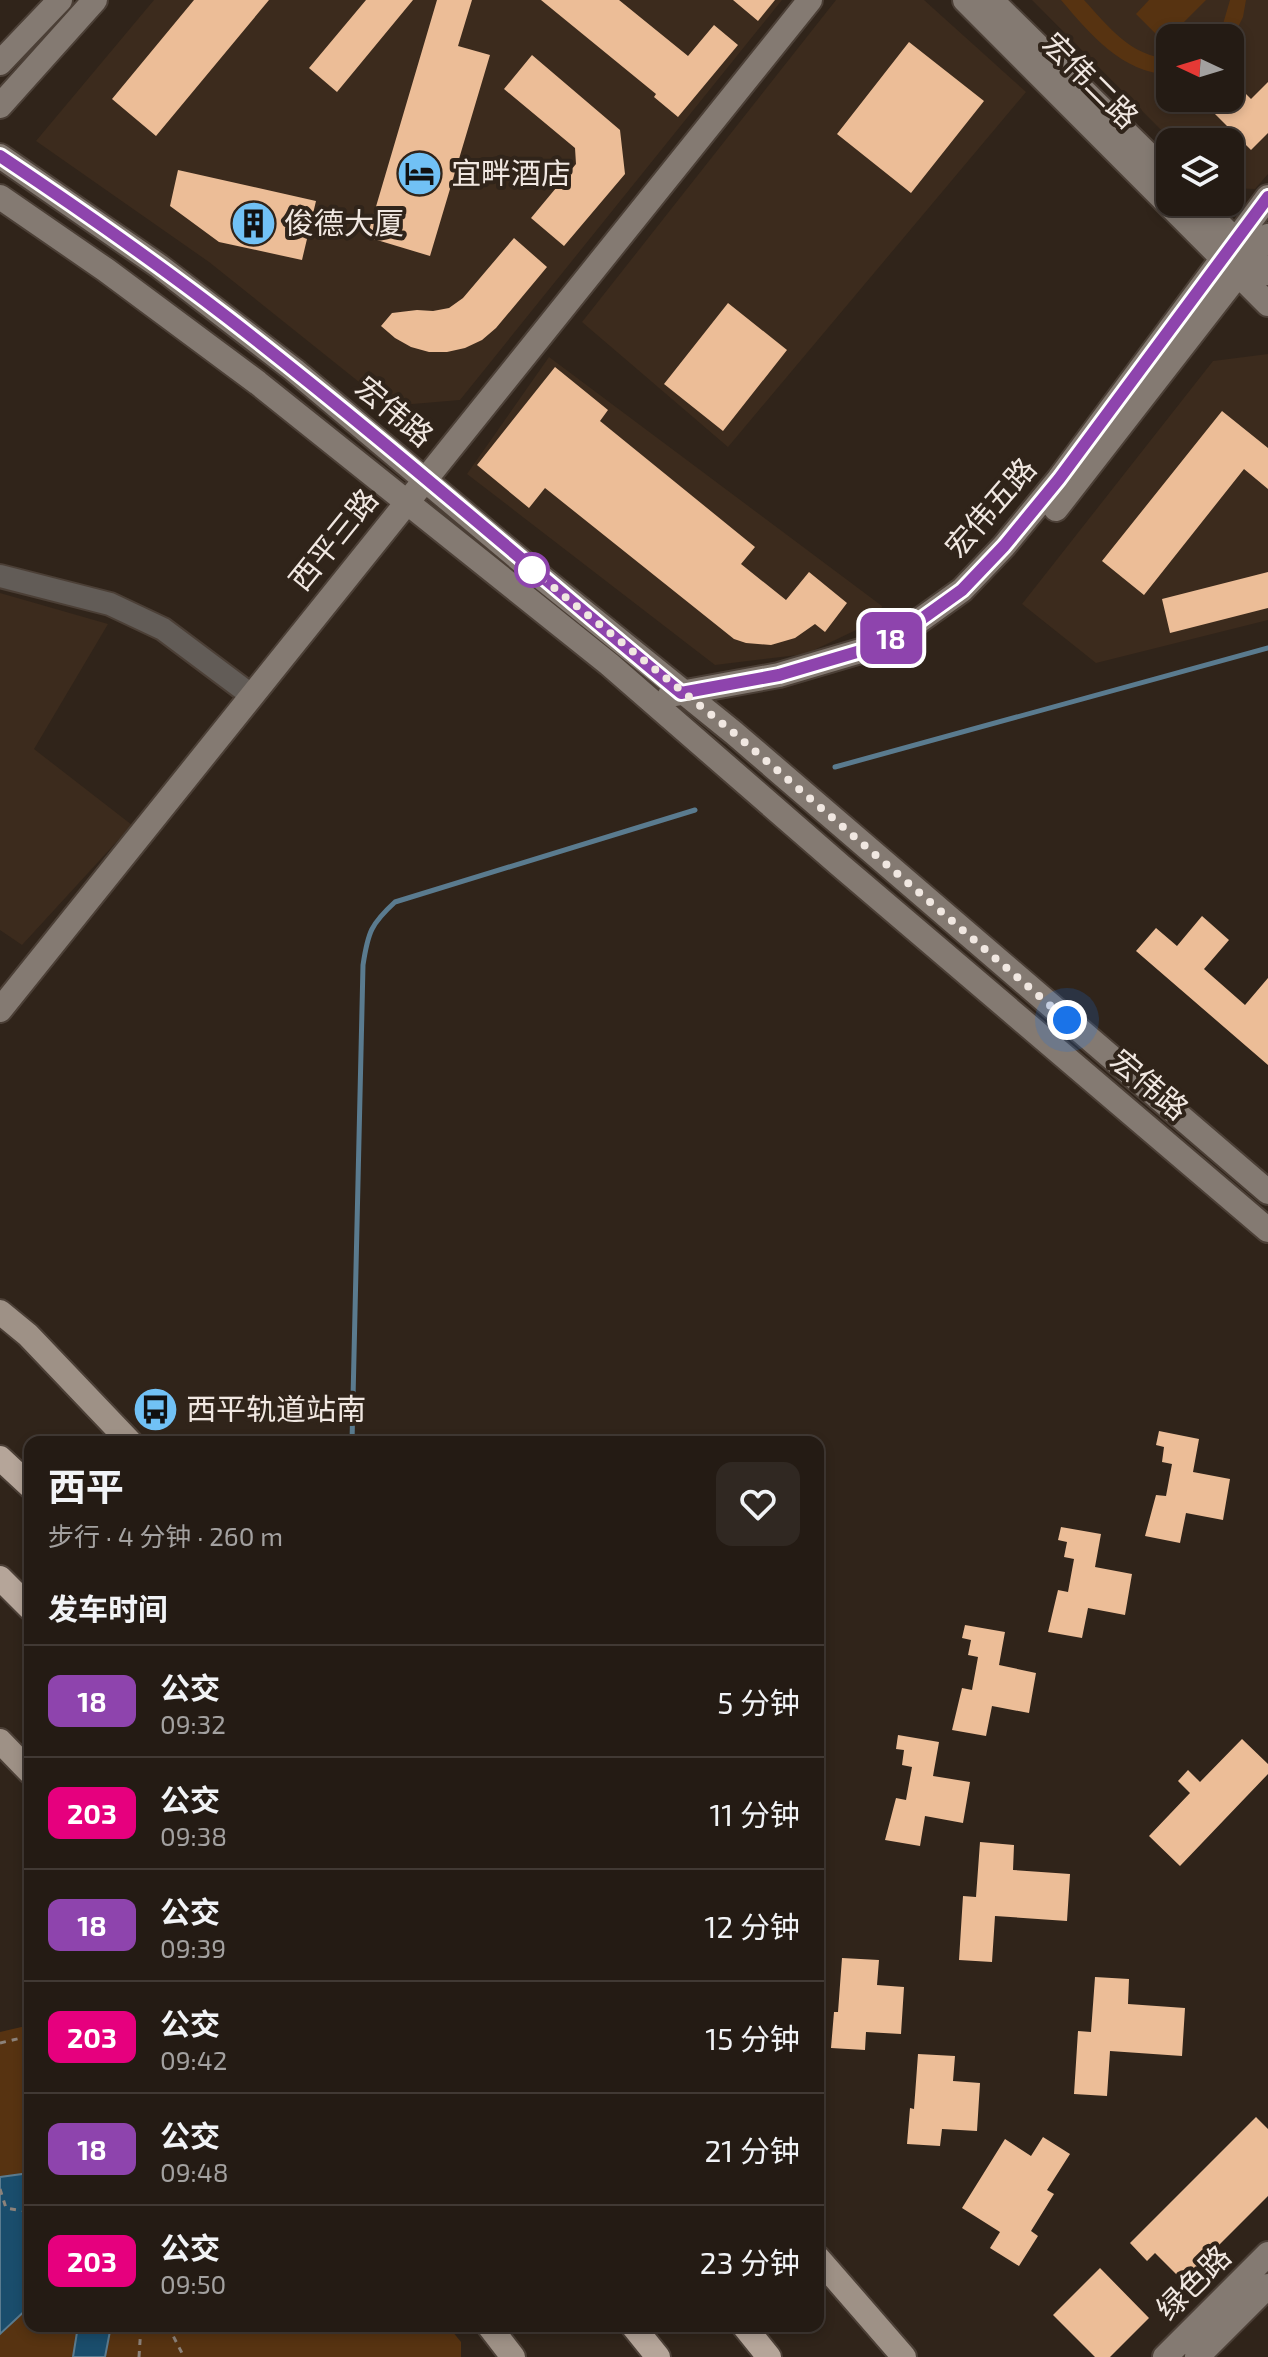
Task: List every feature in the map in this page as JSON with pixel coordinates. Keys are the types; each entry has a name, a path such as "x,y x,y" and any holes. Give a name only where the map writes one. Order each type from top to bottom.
{"highway":[{"path":"0,1458 24,1480"},
{"path":"0,1578 24,1602"},
{"path":"638,2332 658,2357"},
{"path":"749,2332 769,2357"}],"main road":[{"path":"0,1312 28,1335 124,1436"},
{"path":"0,1741 24,1766"},
{"path":"824,2265 904,2357"},
{"path":"494,2332 513,2357"}],"street":[{"path":"0,63 60,0"},
{"path":"0,106 95,0"},
{"name":"西平三路","path":"0,1010 810,0"},
{"name":"宏伟二路","path":"965,0 1242,260"},
{"name":"宏伟二路","path":"991,0 1156,162"},
{"name":"宏伟路","path":"0,156 227,317 734,733 1268,1192"},
{"name":"宏伟路","path":"0,197 195,336 655,704 1268,1230"},
{"name":"宏伟五路","path":"1242,260 1268,197"},
{"path":"1208,216 1242,260 1268,304"},
{"name":"宏伟五路","path":"655,704 784,690 878,661 922,639 971,602 1018,555 1046,521 1242,260 1268,236"},
{"path":"0,576 110,604 136,616 163,629 251,695"},
{"name":"绿色路","path":"1165,2357 1268,2254"},
{"name":"绿色路","path":"1197,2357 1268,2286"}],"path":[{"path":"0,2043 24,2037"},
{"path":"0,2189 6,2208 24,2211"},
{"path":"139,2357 141,2332"},
{"path":"171,2332 184,2357"}],"shaded area":[{"path":"154,0 782,0 460,400 389,406 209,262 36,141"},
{"path":"836,0 924,0 1026,92 728,447 582,322"},
{"path":"1032,0 1268,0 1268,174 1255,189 1244,189 1244,128 1159,128"},
{"path":"1061,0 1084,0 1121,38 1156,57 1156,73 1137,67 1108,50"},
{"path":"1149,0 1206,0 1182,24 1156,24 1156,34 1136,14"},
{"path":"1230,0 1246,0 1240,24 1223,24"},
{"path":"1268,354 1268,620 1096,663 1022,604 1213,361"},
{"path":"549,357 882,606 879,619 806,654 715,665 467,474"},
{"path":"0,593 108,624 34,749 132,825 22,945 0,930"},
{"path":"24,2026 24,2332 453,2332 461,2342 461,2357 0,2357 0,2032"}],"water":[{"path":"24,2174 24,2312 0,2334 0,2177"},
{"path":"77,2332 110,2332 105,2357 73,2357"}],"building":[{"path":"194,0 269,0 156,136 112,99"},
{"path":"366,0 413,0 337,92 309,68"},
{"name":"宜畔酒店","path":"437,0 472,0 458,46 490,55 430,256 367,237"},
{"path":"541,0 619,0 688,56 714,25 738,45 678,117 654,97 656,94"},
{"path":"733,0 775,0 758,21"},
{"path":"909,42 984,101 911,193 837,134"},
{"path":"532,55 620,130 625,174 564,246 531,218 576,164 575,148 504,89"},
{"path":"1268,82 1268,133 1251,150 1244,143 1244,128 1229,128 1213,112 1244,112 1244,92 1251,99"},
{"name":"俊德大厦","path":"178,170 316,201 302,260 219,242 170,206"},
{"path":"514,238 547,267 496,328 482,340 465,348 429,352 411,347 381,326 392,313 449,308 463,298"},
{"path":"728,303 787,350 723,431 664,384"},
{"path":"555,367 608,410 600,421 755,547 741,564 786,600 809,572 847,603 825,632 815,624 795,638 771,645 734,639 545,488 529,508 477,465"},
{"path":"1222,411 1268,448 1268,489 1244,469 1144,595 1102,561"},
{"path":"1268,572 1268,608 1170,633 1162,599"},
{"path":"1202,916 1229,940 1204,969 1245,1005 1268,978 1268,1065 1136,951 1156,928 1177,946"},
{"path":"1159,1431 1199,1439 1193,1472 1230,1479 1223,1520 1186,1513 1180,1543 1145,1536 1156,1495 1166,1496 1172,1464 1162,1462 1164,1447 1156,1445"},
{"path":"1061,1527 1101,1534 1095,1567 1132,1574 1125,1615 1088,1608 1082,1638 1048,1632 1058,1590 1068,1592 1074,1559 1064,1557 1067,1542 1058,1540"},
{"path":"965,1625 1005,1632 999,1665 1036,1673 1029,1713 992,1706 986,1736 952,1730 962,1688 972,1690 978,1657 968,1655 971,1640 962,1638"},
{"path":"898,1735 939,1742 933,1776 970,1782 963,1823 925,1816 920,1846 885,1840 896,1798 906,1800 912,1767 902,1765 904,1750 896,1749"},
{"path":"1242,1739 1268,1764 1268,1774 1180,1866 1149,1836 1190,1793 1178,1781 1188,1770 1200,1782"},
{"path":"980,1842 1014,1845 1013,1870 1070,1874 1067,1921 995,1916 992,1962 959,1960 963,1896 976,1897"},
{"path":"842,1958 879,1960 877,1985 904,1987 901,2034 866,2032 865,2050 831,2048 834,2012 838,2012"},
{"path":"1095,1977 1129,1979 1128,2004 1185,2008 1182,2056 1110,2051 1107,2096 1074,2094 1078,2031 1091,2032"},
{"path":"918,2054 955,2056 953,2081 980,2083 977,2131 942,2129 940,2146 907,2144 910,2108 914,2109"},
{"path":"1256,2117 1268,2129 1268,2196 1183,2281 1155,2253 1147,2261 1130,2243"},
{"path":"1043,2137 1070,2154 1047,2190 1054,2194 1031,2231 1038,2236 1019,2266 990,2248 1000,2232 962,2208 1005,2139 1031,2156"},
{"path":"1100,2268 1149,2318 1110,2357 1095,2357 1053,2315"}],"waterway":[{"path":"835,767 1268,648"},
{"path":"352,1436 363,965 372,929 395,902 695,810"}],"bus line":[{"name":"18","path":"0,156 227,317 681,693 779,675 874,647 916,623 962,590 1004,546 1059,479 1268,197"}],"place":[{"name":"宜畔酒店","path":"420,174"},
{"name":"俊德大厦","path":"253,224"},
{"name":"西平轨道站南","path":"155,1410"}],"route":[{"path":"532,570 734,733 1067,1020"}]}
